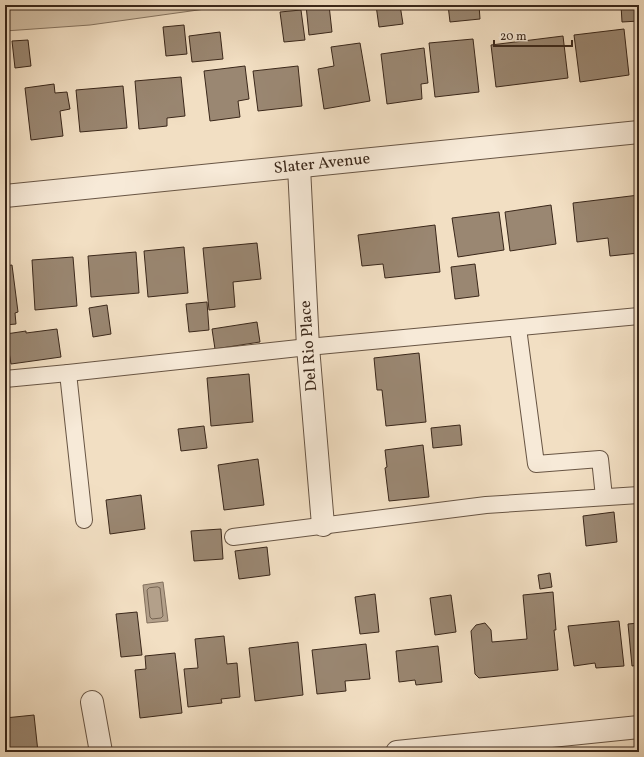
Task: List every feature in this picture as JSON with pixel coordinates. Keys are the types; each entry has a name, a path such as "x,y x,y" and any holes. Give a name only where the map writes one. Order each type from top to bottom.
{"street":[{"name":"Slater Avenue","path":"5,196 639,132"},
{"name":"Del Rio Place","path":"299,167 308,347 323,525"},
{"path":"92,702 101,752"},
{"path":"397,752 639,727"}],"lane":[{"path":"5,379 308,347 639,316"},
{"path":"518,328 536,464 600,459 604,497"},
{"path":"68,373 84,520"},
{"path":"233,537 486,505 639,495"}],"shaded area":[{"path":"5,5 234,5 90,25 5,31"}],"water":[{"path":"163,582 168,621 147,623 143,585"}],"building":[{"path":"306,5 329,5 332,32 309,35"},
{"path":"376,5 400,5 403,24 379,27"},
{"path":"448,5 479,5 480,19 450,22"},
{"path":"621,5 639,5 639,21 622,22"},
{"path":"301,10 305,40 284,42 280,12"},
{"path":"184,25 187,54 166,56 163,27"},
{"path":"624,29 629,75 580,82 574,35"},
{"path":"220,32 223,59 192,62 189,36"},
{"path":"563,36 568,78 496,87 491,45"},
{"path":"6,37 9,66 5,66"},
{"path":"473,39 479,92 435,97 429,43"},
{"path":"28,40 31,66 15,68 12,41"},
{"path":"360,43 370,101 324,109 318,69 334,66 331,47"},
{"path":"424,48 428,83 421,84 422,99 387,104 381,54"},
{"path":"245,66 249,99 238,101 240,117 210,121 204,71"},
{"path":"298,66 302,106 258,111 253,71"},
{"path":"181,77 185,116 167,118 167,126 139,129 135,81"},
{"path":"54,84 55,93 67,92 70,109 60,111 63,136 31,140 25,88"},
{"path":"123,86 127,128 80,132 76,90"},
{"path":"639,195 639,253 610,256 608,238 577,242 573,203"},
{"path":"551,205 556,244 510,251 505,212"},
{"path":"499,212 504,250 458,257 452,218"},
{"path":"435,225 440,272 385,278 383,264 362,266 358,235"},
{"path":"257,243 261,279 233,282 235,307 209,310 203,248"},
{"path":"184,247 188,293 148,297 144,251"},
{"path":"136,252 139,293 91,297 88,256"},
{"path":"73,257 77,306 35,310 32,260"},
{"path":"639,257 639,288 638,288 635,258"},
{"path":"475,264 479,296 455,299 451,267"},
{"path":"12,265 18,312 15,313 16,324 5,325 5,266"},
{"path":"207,302 209,330 189,332 186,304"},
{"path":"107,305 111,334 93,337 89,308"},
{"path":"257,322 260,342 215,349 212,329"},
{"path":"57,329 61,357 11,364 6,334"},
{"path":"419,353 426,422 386,426 382,390 377,390 374,358"},
{"path":"249,374 253,422 211,426 207,378"},
{"path":"460,425 462,445 433,448 431,428"},
{"path":"204,426 207,448 181,451 178,429"},
{"path":"423,445 429,497 389,501 385,468 387,467 385,450"},
{"path":"258,459 264,505 224,510 218,465"},
{"path":"141,495 145,529 110,534 106,500"},
{"path":"614,512 617,542 586,546 583,516"},
{"path":"221,529 223,559 194,561 191,531"},
{"path":"267,547 270,575 239,579 235,551"},
{"path":"550,573 552,587 540,589 538,575"},
{"path":"553,592 556,630 554,630 558,670 479,678 475,674 471,631 476,625 485,623 491,630 492,642 527,639 523,595"},
{"path":"375,594 379,632 360,634 355,597"},
{"path":"451,595 456,632 435,635 430,598"},
{"path":"137,612 142,655 121,657 116,614"},
{"path":"619,621 624,666 596,668 595,663 574,666 568,626"},
{"path":"639,623 639,665 632,666 628,624"},
{"path":"224,636 227,664 237,663 240,697 221,699 222,703 188,707 184,669 198,668 195,639"},
{"path":"298,642 303,695 255,701 249,648"},
{"path":"366,644 370,679 345,681 346,691 317,694 312,650"},
{"path":"438,646 442,682 416,685 415,680 399,682 396,651"},
{"path":"175,653 182,713 140,718 135,670 146,669 145,656"},
{"path":"34,715 38,752 5,752 5,718"}]}
